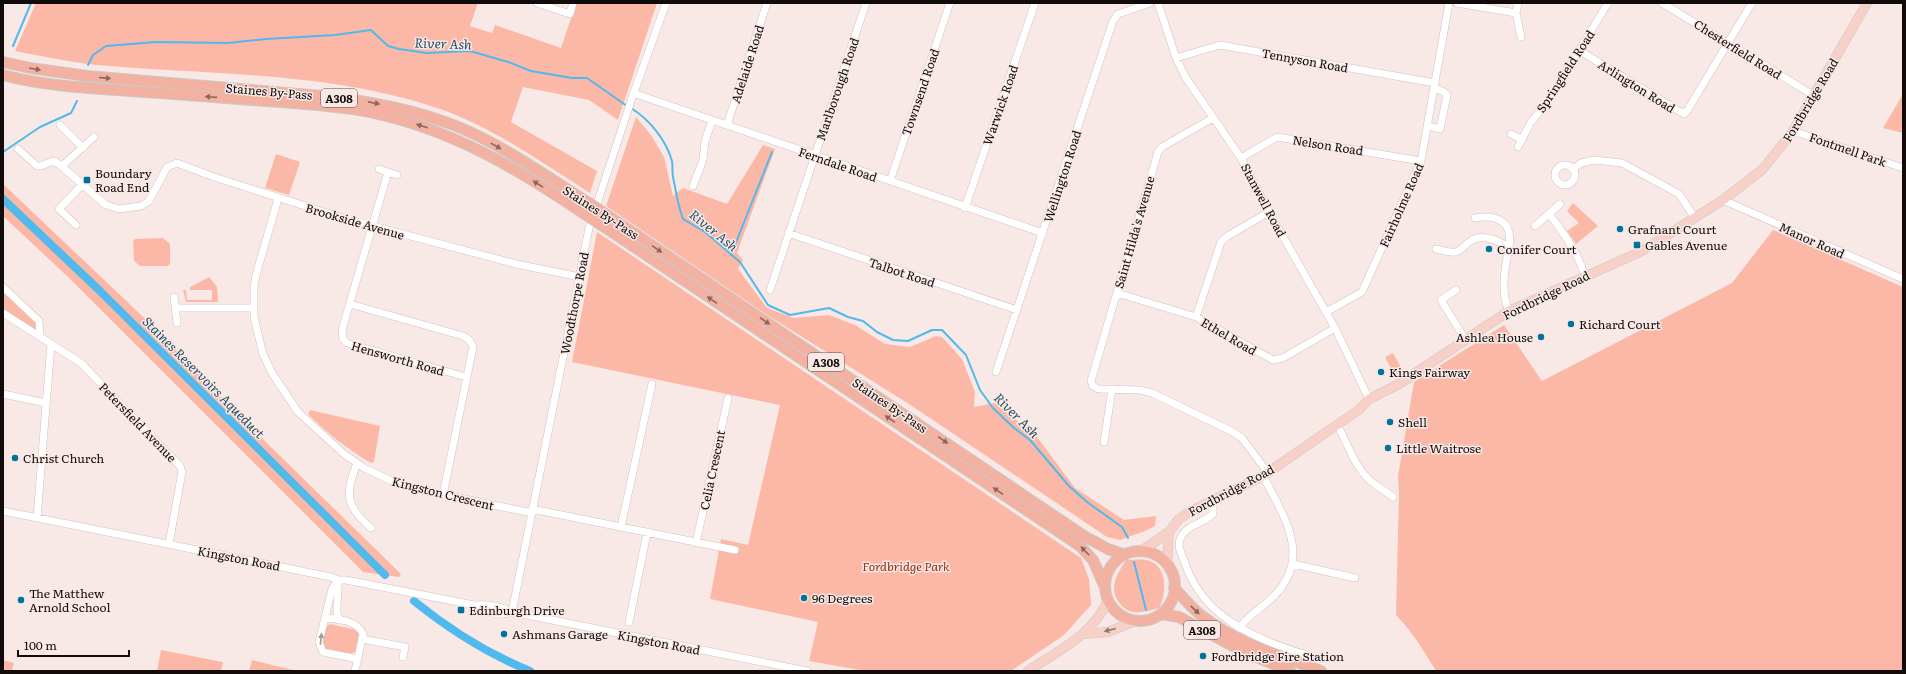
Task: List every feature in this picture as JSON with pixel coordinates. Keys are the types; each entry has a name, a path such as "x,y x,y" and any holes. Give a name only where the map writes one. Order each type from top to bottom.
{"highway":[{"name":"Staines By-Pass","path":"3,62 30,68 87,76 357,100 394,107 457,126 496,145 589,203 1084,536 1108,549 1125,555"},
{"name":"Staines By-Pass","path":"3,75 38,82 97,89 320,105 375,113 422,126 478,149 517,170 609,230 1080,546 1093,560 1104,585"},
{"path":"1141,551 1153,554 1167,564 1171,572 1174,588 1170,603 1161,614 1147,620 1135,621 1122,616 1115,611 1108,601 1104,585 1106,574 1113,563 1125,555 1141,551"},
{"name":"A308","path":"1174,588 1191,607 1219,628 1251,644 1321,671"},
{"name":"A308","path":"1161,614 1179,617 1242,652 1290,671"}],"main road":[{"name":"Fordbridge Road","path":"1141,551 1169,532 1178,520 1189,512 1266,474 1360,409 1369,399 1399,384 1509,311 1642,251 1723,200 1763,169 1793,131 1867,3"},
{"path":"1167,564 1169,532"},
{"path":"1028,671 1084,634 1100,617 1108,601"},
{"path":"1084,634 1108,632 1135,621"}],"street":[{"path":"536,3 570,14 573,3"},
{"name":"Woodthorpe Road","path":"512,612 589,228 633,93 666,3"},
{"name":"Adelaide Road","path":"727,125 767,3"},
{"name":"Marlborough Road","path":"770,290 866,3"},
{"name":"Townsend Road","path":"890,181 950,3"},
{"name":"Warwick Road","path":"965,208 1035,3"},
{"name":"Wellington Road","path":"996,372 1113,21 1118,14 1150,3"},
{"name":"Stanwell Road","path":"1158,3 1176,58 1186,78 1241,158 1269,212 1335,328 1369,399"},
{"name":"Fairholme Road","path":"1326,312 1362,292 1421,161 1449,3"},
{"path":"1457,3 1516,13"},
{"path":"1518,3 1516,13 1521,37"},
{"name":"Springfield Road","path":"1518,147 1531,122 1547,103 1608,3"},
{"name":"Chesterfield Road","path":"1662,3 1813,96"},
{"path":"1728,43 1752,3"},
{"name":"Arlington Road","path":"1580,51 1684,114 1687,112 1728,43"},
{"name":"Tennyson Road","path":"1176,58 1220,45 1435,86"},
{"path":"1428,126 1440,128 1447,95 1435,86"},
{"name":"Ferndale Road","path":"633,93 965,208 1043,233"},
{"name":"Saint Hilda's Avenue","path":"1112,389 1098,389 1093,386 1091,381 1092,375 1158,152 1162,147 1213,118"},
{"path":"693,186 703,160 705,142 712,121"},
{"path":"60,125 83,148"},
{"name":"Fontmell Park","path":"1793,131 1903,168"},
{"path":"1511,134 1522,140"},
{"path":"62,166 94,137"},
{"name":"Nelson Road","path":"1241,158 1277,137 1421,161"},
{"path":"18,149 37,166 54,161 62,166 82,185 59,209 76,225"},
{"path":"1573,169 1581,163 1594,160 1622,163 1674,190 1679,194 1695,218"},
{"name":"Brookside Avenue","path":"82,185 106,205 119,209 141,206 149,201 167,167 177,163 214,178 278,199 372,226 516,264 580,277"},
{"path":"379,170 397,175"},
{"name":"Hensworth Road","path":"388,172 350,304 342,339 346,343 466,377"},
{"name":"Kingston Crescent","path":"278,199 256,275 254,308 263,354 288,398 298,412 324,437 357,463 396,483 443,495 532,511"},
{"name":"Manor Road","path":"1723,200 1903,279"},
{"path":"1534,226 1560,204"},
{"path":"1196,317 1221,242 1226,237 1269,212"},
{"path":"1549,214 1560,227 1578,258 1585,277"},
{"path":"1475,218 1487,216 1499,220 1506,226 1510,235 1503,279 1509,311"},
{"name":"Talbot Road","path":"788,233 1017,310"},
{"path":"1436,248 1455,252 1460,250 1470,241 1483,237 1497,240 1509,247"},
{"path":"3,287 39,321 40,337"},
{"path":"1456,290 1439,302 1465,339"},
{"name":"Ethel Road","path":"1117,293 1196,317 1273,360 1283,358 1335,328"},
{"path":"174,298 177,323"},
{"path":"350,304 468,338 473,347 443,495"},
{"path":"176,308 254,308"},
{"path":"3,314 51,344 37,518"},
{"name":"Petersfield Avenue","path":"51,344 81,364 180,466 182,472 169,544"},
{"path":"621,527 652,384"},
{"path":"1104,442 1112,389 1140,390 1152,393 1231,431 1242,438 1266,474 1285,518 1293,540 1293,564 1286,581 1273,597 1246,618 1239,628"},
{"path":"3,394 46,403"},
{"name":"Celia Crescent","path":"696,543 728,398"},
{"path":"1337,425 1345,438 1349,452 1364,475 1376,486 1391,493"},
{"path":"357,463 350,487 349,498 356,515 371,528"},
{"path":"1210,502 1213,509 1213,514 1185,531 1180,538 1179,546 1191,580 1212,607 1239,628 1274,644 1304,654"},
{"name":"Kingston Road","path":"3,511 332,577 338,580 346,580 474,605 483,604 505,608 512,612 806,671"},
{"path":"532,511 735,550"},
{"path":"630,622 647,533"},
{"path":"1293,564 1355,578"},
{"path":"338,580 332,589 319,642 323,652 358,659"},
{"path":"338,580 339,591 336,610 338,620"},
{"path":"325,619 351,623 361,629 363,634 355,671"},
{"path":"362,639 405,647 403,657"}],"green space":[{"path":"36,3 478,3 470,26 492,33 495,25 561,48 576,3 657,3 618,120 589,100 523,87 511,122 597,171 590,193 517,146 479,126 440,109 398,97 312,81 269,76 96,65 15,51"},
{"path":"1903,94 1903,133 1883,128"},
{"path":"636,117 651,135 664,157 673,196 683,188 727,204 763,145 775,149 737,253 743,260 738,269 767,308 794,318 829,315 855,325 885,344 910,347 936,336 942,337 962,359 975,392 974,407 995,403 1037,437 1075,488 1124,520 1156,516 1155,526 1120,540 1107,537 912,406 764,313 606,206"},
{"path":"276,154 300,162 289,195 265,188"},
{"path":"3,184 157,330 234,411 401,574 399,577 363,572 68,277 3,216"},
{"path":"1573,203 1598,226 1576,244 1567,231 1579,223 1567,211"},
{"path":"1773,230 1903,287 1903,671 1436,671 1413,636 1396,615 1399,494 1398,476 1414,382 1504,325 1542,381 1732,283"},
{"name":"Fordbridge Park","path":"597,232 1081,558 1089,579 1091,605 1064,635 1011,671 865,671 809,661 818,622 710,599 721,539 748,545 780,405 572,362"},
{"path":"163,238 170,244 170,264 167,266 140,266 134,261 133,241 135,239"},
{"path":"209,277 217,287 218,302 186,302 183,290 186,290 187,300 212,300 212,290 190,290 190,287"},
{"path":"3,287 39,321 40,337 3,313"},
{"path":"1393,353 1403,371 1395,376 1385,357"},
{"path":"310,410 380,426 374,462 371,463 362,458 330,434 308,414"},
{"path":"1126,560 1146,560 1158,567 1164,580 1162,602 1159,608 1143,612 1132,612 1121,605 1117,599 1114,588 1119,571"},
{"path":"330,624 357,630 359,633 356,652 346,654 326,650 322,644 326,627"},
{"path":"161,650 223,662 221,671 157,671"},
{"path":"3,660 14,663 12,671 3,671"},
{"path":"252,660 293,670 293,671 249,671"}],"waterway":[{"path":"13,46 31,3"},
{"name":"River Ash","path":"88,65 93,55 106,46 156,42 228,43 335,35 371,30 388,46 399,49 427,53 470,51 508,62 531,71 572,78 587,78 627,106"},
{"name":"River Ash","path":"3,152 40,127 71,113 77,101"},
{"name":"River Ash","path":"631,108 645,118 666,146 672,161 673,177 678,204 683,219 705,232 740,262 768,305 790,315 829,308 848,317 863,321 877,332 893,340 908,341 932,330 942,330 966,355 980,390 993,408 1014,428 1030,440 1069,486 1087,502 1122,527 1128,538"},
{"path":"731,255 772,152"},
{"name":"Staines Reservoirs Aqueduct","path":"3,199 100,291 385,575"},
{"name":"River Ash","path":"1134,562 1146,610"},
{"name":"Staines Reservoirs Aqueduct","path":"414,601 441,622 484,649 530,671"}],"place":[{"name":"Boundary Road End","path":"87,180"},
{"name":"Grafnant Court","path":"1620,229"},
{"name":"Gables Avenue","path":"1637,245"},
{"name":"Conifer Court","path":"1489,249"},
{"name":"Richard Court","path":"1571,324"},
{"name":"Ashlea House","path":"1541,337"},
{"name":"Kings Fairway","path":"1381,372"},
{"name":"Shell","path":"1390,422"},
{"name":"Little Waitrose","path":"1388,448"},
{"name":"Christ Church","path":"15,458"},
{"name":"96 Degrees","path":"804,598"},
{"name":"The Matthew Arnold School","path":"21,600"},
{"name":"Edinburgh Drive","path":"461,610"},
{"name":"Ashmans Garage","path":"504,634"},
{"name":"Fordbridge Fire Station","path":"1203,656"}]}
